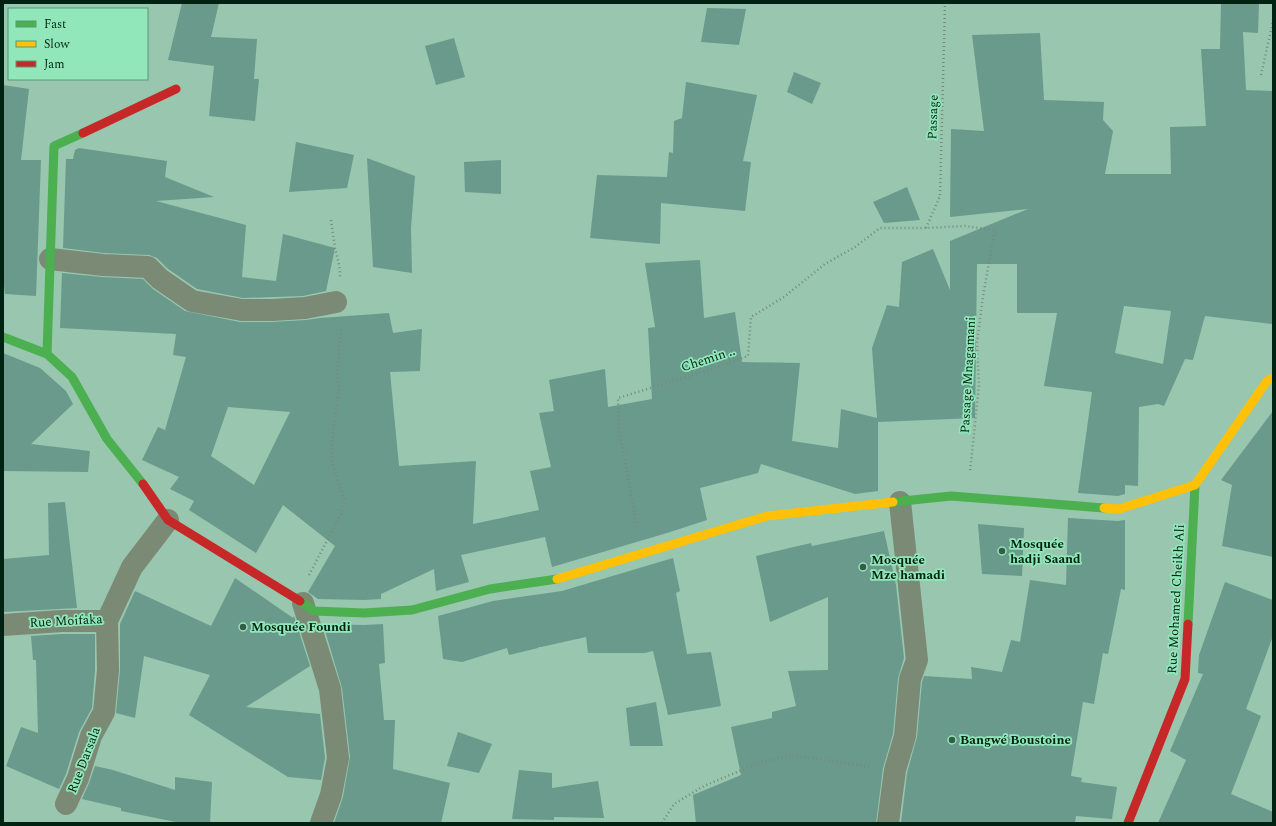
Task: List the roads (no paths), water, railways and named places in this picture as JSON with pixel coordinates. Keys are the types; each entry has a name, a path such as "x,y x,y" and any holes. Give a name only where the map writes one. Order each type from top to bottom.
{"main road":[{"path":"47,354 54,146 176,89"},
{"path":"3,337 47,354 72,376 107,439 139,479 168,520 314,611 364,613 412,610 490,589 558,579 767,516 951,496 1119,508 1195,485 1267,381 1273,378"},
{"name":"Rue Mohamed Cheikh Ali","path":"1128,823 1185,679 1195,485"}],"street":[{"path":"50,259 103,265 148,267 160,279 192,301 242,310 305,308 336,302"},
{"path":"888,823 894,770 905,736 910,679 917,660 900,502"},
{"name":"Rue Moifaka","path":"3,625 62,621 107,621 132,568 168,520"},
{"path":"303,603 330,689 338,758 331,795 321,823"},
{"name":"Rue Darsala","path":"66,804 78,778 91,736 104,712 108,670 107,621"}],"place":[{"name":"Mosquée hadji Saand","path":"1002,551"},
{"name":"Mosquée Mze hamadi","path":"863,567"},
{"name":"Mosquée Foundi","path":"243,627"},
{"name":"Bangwé Boustoine","path":"952,740"}]}
